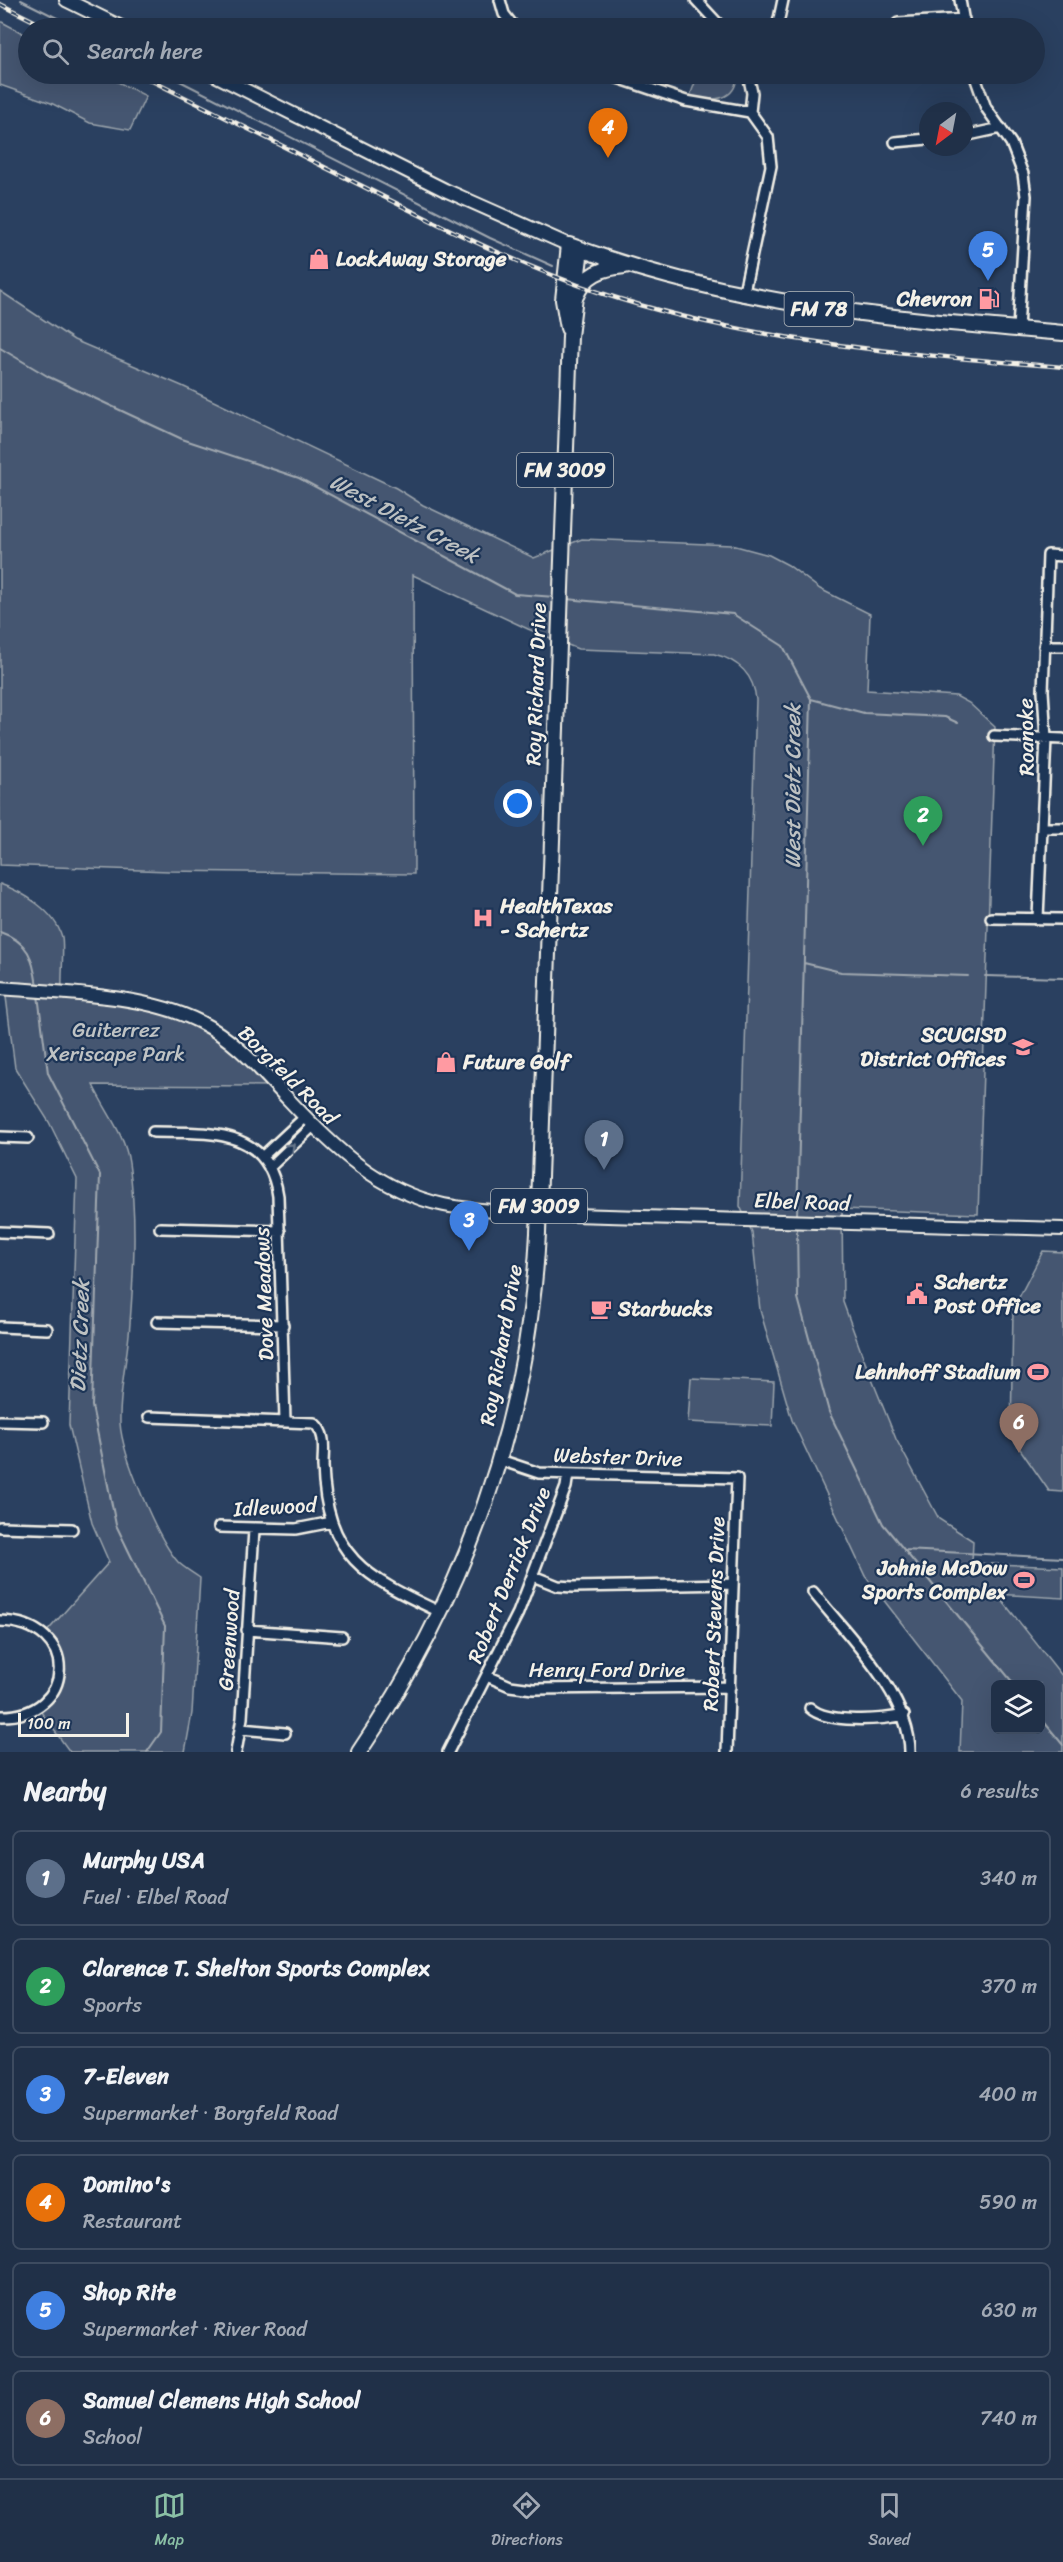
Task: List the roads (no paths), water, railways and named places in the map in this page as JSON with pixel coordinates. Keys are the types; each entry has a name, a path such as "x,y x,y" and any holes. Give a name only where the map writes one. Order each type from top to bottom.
{"main road":[{"name":"FM 78","path":"575,247 631,266 743,296 902,320 1063,333"},
{"name":"Roy Richard Drive","path":"359,1752 412,1667 472,1542 500,1460 518,1390 532,1313 539,1214 570,336 576,298 575,247"},
{"name":"Roy Richard Drive","path":"570,336 563,300 575,247"},
{"path":"576,298 581,285 596,272 611,267 631,266"}],"street":[{"path":"66,0 103,18"},
{"path":"500,0 507,18"},
{"path":"696,0 713,18"},
{"path":"779,18 783,0"},
{"path":"960,0 963,18"},
{"name":"FM 78","path":"233,84 445,190 575,247"},
{"path":"636,84 686,101 750,112"},
{"path":"743,296 771,166 768,137 750,112 752,93 750,84"},
{"path":"977,84 981,96 1019,159 1026,196 1018,329"},
{"path":"973,134 1000,128"},
{"path":"895,142 919,141"},
{"name":"Roanoke","path":"1038,918 1046,738 1042,691 1048,555 1063,556"},
{"path":"1044,646 1063,646"},
{"path":"994,736 1063,739"},
{"path":"1043,828 1063,828"},
{"path":"991,918 1063,919"},
{"name":"Borgfeld Road","path":"3,988 154,1005 202,1023 243,1053 346,1158 375,1178 417,1198 464,1208 539,1214"},
{"path":"153,1132 226,1135 249,1145 265,1162 309,1122"},
{"path":"0,1137 28,1138"},
{"name":"Dove Meadows","path":"265,1162 277,1184 285,1420"},
{"name":"Elbel Road","path":"539,1214 1063,1229"},
{"path":"160,1228 280,1231"},
{"path":"0,1232 49,1234"},
{"path":"157,1322 283,1325"},
{"path":"0,1327 47,1329"},
{"path":"149,1418 285,1420 314,1423 323,1434 324,1492 332,1522 344,1547 364,1571 396,1592 440,1612"},
{"path":"0,1421 43,1422"},
{"name":"Webster Drive","path":"500,1460 539,1473 737,1478"},
{"name":"Robert Derrick Drive","path":"448,1752 487,1676 533,1576 568,1474"},
{"name":"Robert Stevens Drive","path":"727,1752 737,1478"},
{"name":"Idlewood","path":"219,1527 254,1530 296,1528 332,1522"},
{"path":"0,1527 72,1529"},
{"name":"Greenwood","path":"236,1752 241,1729 254,1530"},
{"path":"533,1576 558,1586 573,1587 733,1584"},
{"path":"813,1592 887,1685 904,1715 910,1752"},
{"path":"0,1621 30,1625 49,1638 58,1659 59,1671 56,1686 38,1708 22,1714 0,1716"},
{"path":"247,1630 342,1637"},
{"name":"Henry Ford Drive","path":"487,1676 510,1686 532,1689 730,1688"},
{"path":"810,1708 825,1718 891,1718 904,1715"},
{"path":"241,1729 285,1733"}],"waterway":[{"path":"21,0 57,18"},
{"path":"186,84 490,238 553,266"},
{"name":"West Dietz Creek","path":"0,348 49,377 182,439 299,478 515,594 555,597"},
{"name":"West Dietz Creek","path":"566,599 733,614 783,646 811,699 797,1216"},
{"path":"811,699 864,713 945,717 958,723"},
{"name":"Dietz Creek","path":"0,932 10,936 28,952 34,967 37,986"},
{"path":"804,963 841,972 968,976"},
{"path":"985,976 1063,978"},
{"name":"Dietz Creek","path":"38,995 48,1073 100,1175 92,1406 116,1525 165,1626 161,1732 147,1752"},
{"name":"West Dietz Creek","path":"797,1225 798,1298 829,1412 883,1524 1011,1680"},
{"path":"904,1550 1063,1558"},
{"name":"West Dietz Creek","path":"1045,1723 1063,1745"}],"railway":[{"path":"0,4 28,18"},
{"path":"158,84 478,243 539,270 601,293 658,310 772,335 888,351 1063,367"}],"place":[{"name":"Domino's","path":"608,158"},
{"name":"LockAway Storage","path":"319,259"},
{"name":"Shop Rite","path":"988,281"},
{"name":"Chevron","path":"989,299"},
{"name":"Clarence T. Shelton Sports Complex","path":"923,846"},
{"name":"HealthTexas - Schertz","path":"483,918"},
{"name":"SCUCISD District Offices","path":"1023,1047"},
{"name":"Future Golf","path":"446,1062"},
{"name":"Murphy USA","path":"604,1170"},
{"name":"7-Eleven","path":"469,1251"},
{"name":"Schertz Post Office","path":"917,1294"},
{"name":"Starbucks","path":"601,1309"},
{"name":"Lehnhoff Stadium","path":"1038,1372"},
{"name":"Samuel Clemens High School","path":"1019,1453"},
{"name":"Johnie McDow Sports Complex","path":"1024,1580"}],"park label":[{"name":"Guiterrez Xeriscape Park","path":"116,1042"}]}
